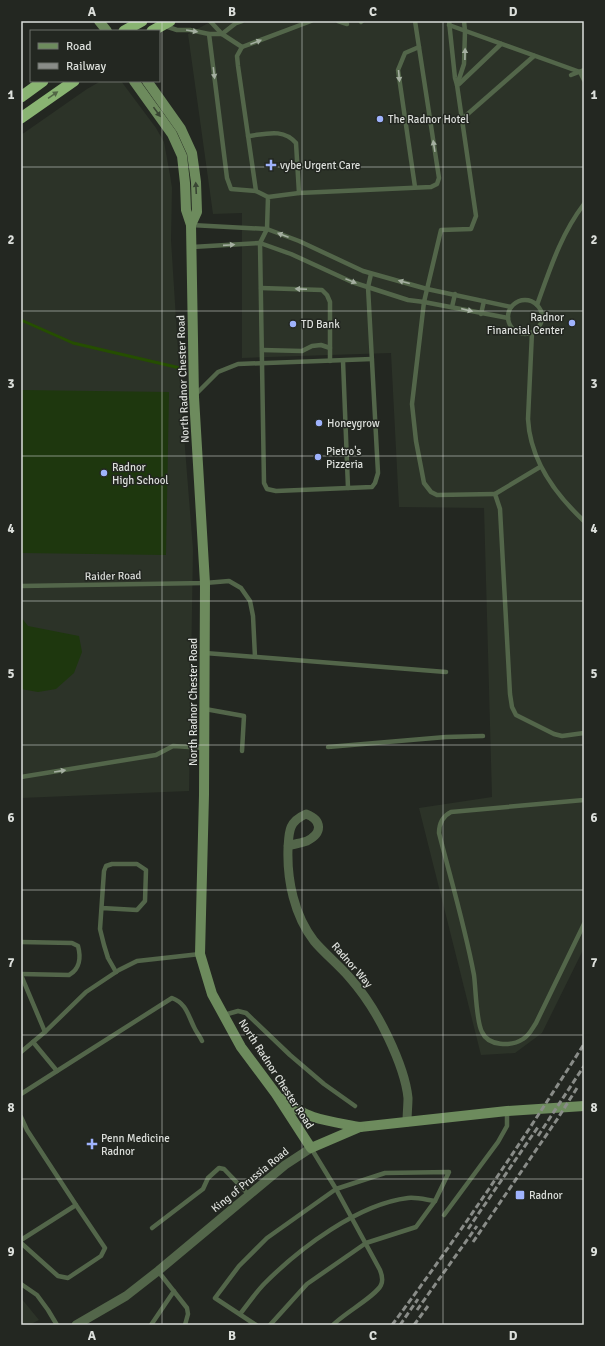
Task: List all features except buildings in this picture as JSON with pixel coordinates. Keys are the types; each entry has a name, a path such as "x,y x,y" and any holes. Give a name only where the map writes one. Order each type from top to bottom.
{"highway":[{"path":"126,30 142,21"},
{"path":"154,30 166,23"},
{"path":"21,97 42,82"},
{"path":"21,118 73,82"}],"main road":[{"path":"99,21 106,30"},
{"name":"North Radnor Chester Road","path":"135,82 172,134 182,156 186,210 190,225 194,397 205,583 205,748 200,954 212,994 242,1047 276,1094 311,1148"},
{"name":"North Radnor Chester Road","path":"148,82 181,129 192,153 196,182 197,212 190,225"},
{"path":"276,1094 303,1114 314,1118 360,1127"},
{"name":"King of Prussia Road","path":"311,1148 360,1127 507,1111 584,1106"}],"street":[{"name":"Radnor Way","path":"288,846 290,883 303,922 314,940 356,985 371,1006 388,1037 402,1068 408,1097 407,1122"},
{"name":"King of Prussia Road","path":"76,1325 126,1296 285,1165 311,1148"}],"lane":[{"path":"210,21 222,34 242,47"},
{"path":"166,23 177,30 222,34 242,21"},
{"path":"256,190 238,56 242,47 311,21"},
{"path":"338,21 347,24"},
{"path":"209,34 227,178 231,189 256,190 268,197 300,193 431,187 437,184 439,178 415,21"},
{"path":"457,85 464,64 464,21"},
{"path":"449,23 465,31 534,56 582,71"},
{"path":"449,23 454,78 457,85 476,216 471,229 441,230 424,302 412,404 416,441 424,483 431,492 436,495 496,494 540,466"},
{"path":"457,85 502,44"},
{"path":"415,187 398,70 405,53 419,47"},
{"path":"462,119 534,56"},
{"path":"571,75 582,71"},
{"path":"582,71 584,80"},
{"path":"248,136 284,134 296,143 300,193"},
{"path":"268,197 267,228 260,243 264,484 267,488 276,491 372,487 375,483 378,473 368,287 371,274"},
{"path":"537,305 559,246 568,228 584,204"},
{"path":"190,225 267,228 371,274 428,289 511,307"},
{"path":"190,247 260,243 291,254 352,282 408,300 508,318"},
{"path":"261,288 322,290 327,295 330,302 330,361"},
{"path":"452,307 455,294"},
{"path":"522,300 532,301 537,305 542,314 542,319 537,328 532,332 527,333 516,331 512,328 508,318 511,307 516,302 522,300"},
{"path":"481,314 484,301"},
{"path":"532,332 528,430 534,452 540,466 562,498 584,521"},
{"path":"262,350 302,351 312,346 321,344 330,348"},
{"path":"194,397 218,372 238,364 372,359"},
{"path":"343,361 348,488"},
{"path":"496,494 500,509 510,694 512,707 516,715 554,734 562,736 584,733"},
{"name":"Raider Road","path":"21,586 205,583 229,581 241,588 250,601 253,616 255,657"},
{"path":"205,653 446,672"},
{"path":"205,709 244,716 242,751"},
{"path":"328,747 446,737 483,736"},
{"path":"21,777 156,756 173,746 205,748"},
{"path":"584,800 452,812 443,818 439,826 439,832 474,974 479,1024 482,1034 491,1041 503,1044 516,1043 524,1039 529,1034 536,1023 584,924"},
{"path":"102,908 137,910 144,901 146,870 137,864 112,864 106,866 104,871 100,929 108,958 116,972"},
{"path":"21,942 72,943 78,946 78,968 69,975 21,975 45,1032"},
{"path":"21,1052 45,1032 86,992 116,972 137,961 200,954"},
{"path":"21,1094 172,998 179,1000 188,1011 194,1027 202,1041"},
{"path":"224,1015 238,1011 246,1013 290,1055 324,1084 355,1106"},
{"path":"33,1042 57,1071"},
{"path":"444,1215 498,1142 507,1126 507,1111"},
{"path":"21,1116 27,1130 105,1248 101,1256 68,1278 58,1276 21,1241 76,1205"},
{"path":"311,1148 366,1243 382,1277 381,1285 376,1292 340,1317 333,1325"},
{"path":"152,1228 203,1189 208,1178 219,1168 224,1169 249,1195"},
{"path":"256,1325 215,1298 239,1266 267,1238 336,1189 385,1173 449,1172 435,1201 416,1227 366,1243 307,1284 270,1325"},
{"path":"240,1314 264,1284 284,1265 314,1241 351,1217 387,1203 409,1198 435,1201"},
{"path":"158,1271 187,1308 188,1314 185,1325"},
{"path":"21,1284 37,1295 57,1325"},
{"path":"151,1325 174,1291"}],"shaded area":[{"path":"212,21 584,21 584,948 542,1033 515,1053 481,1055 419,808 492,797 484,508 399,507 391,353 242,358 242,213 213,214 188,34"},
{"name":"Radnor High School","path":"99,82 122,82 156,128 164,142 172,188 171,240 181,398 193,549 189,791 21,798 21,135"},
{"path":"21,1298 39,1320 29,1325 21,1325"}],"green space":[{"path":"21,390 169,392 166,555 21,553"},
{"path":"21,617 28,626 79,636 82,652 74,673 56,689 38,692 21,689"}],"waterway":[{"path":"21,320 73,343 180,368"}],"railway":[{"path":"392,1325 491,1186 584,1044"},
{"path":"538,1136 584,1066"},
{"path":"473,1242 577,1088"},
{"path":"468,1229 538,1127"},
{"path":"417,1310 477,1226"},
{"path":"400,1325 418,1299"},
{"path":"414,1325 428,1306"}],"place":[{"name":"The Radnor Hotel","path":"380,119"},
{"name":"vybe Urgent Care","path":"271,165"},
{"name":"Radnor Financial Center","path":"572,323"},
{"name":"TD Bank","path":"293,324"},
{"name":"Honeygrow","path":"319,423"},
{"name":"Pietro's Pizzeria","path":"318,457"},
{"name":"Radnor High School","path":"104,473"},
{"name":"Penn Medicine Radnor","path":"92,1144"},
{"name":"Radnor","path":"520,1195"}]}
